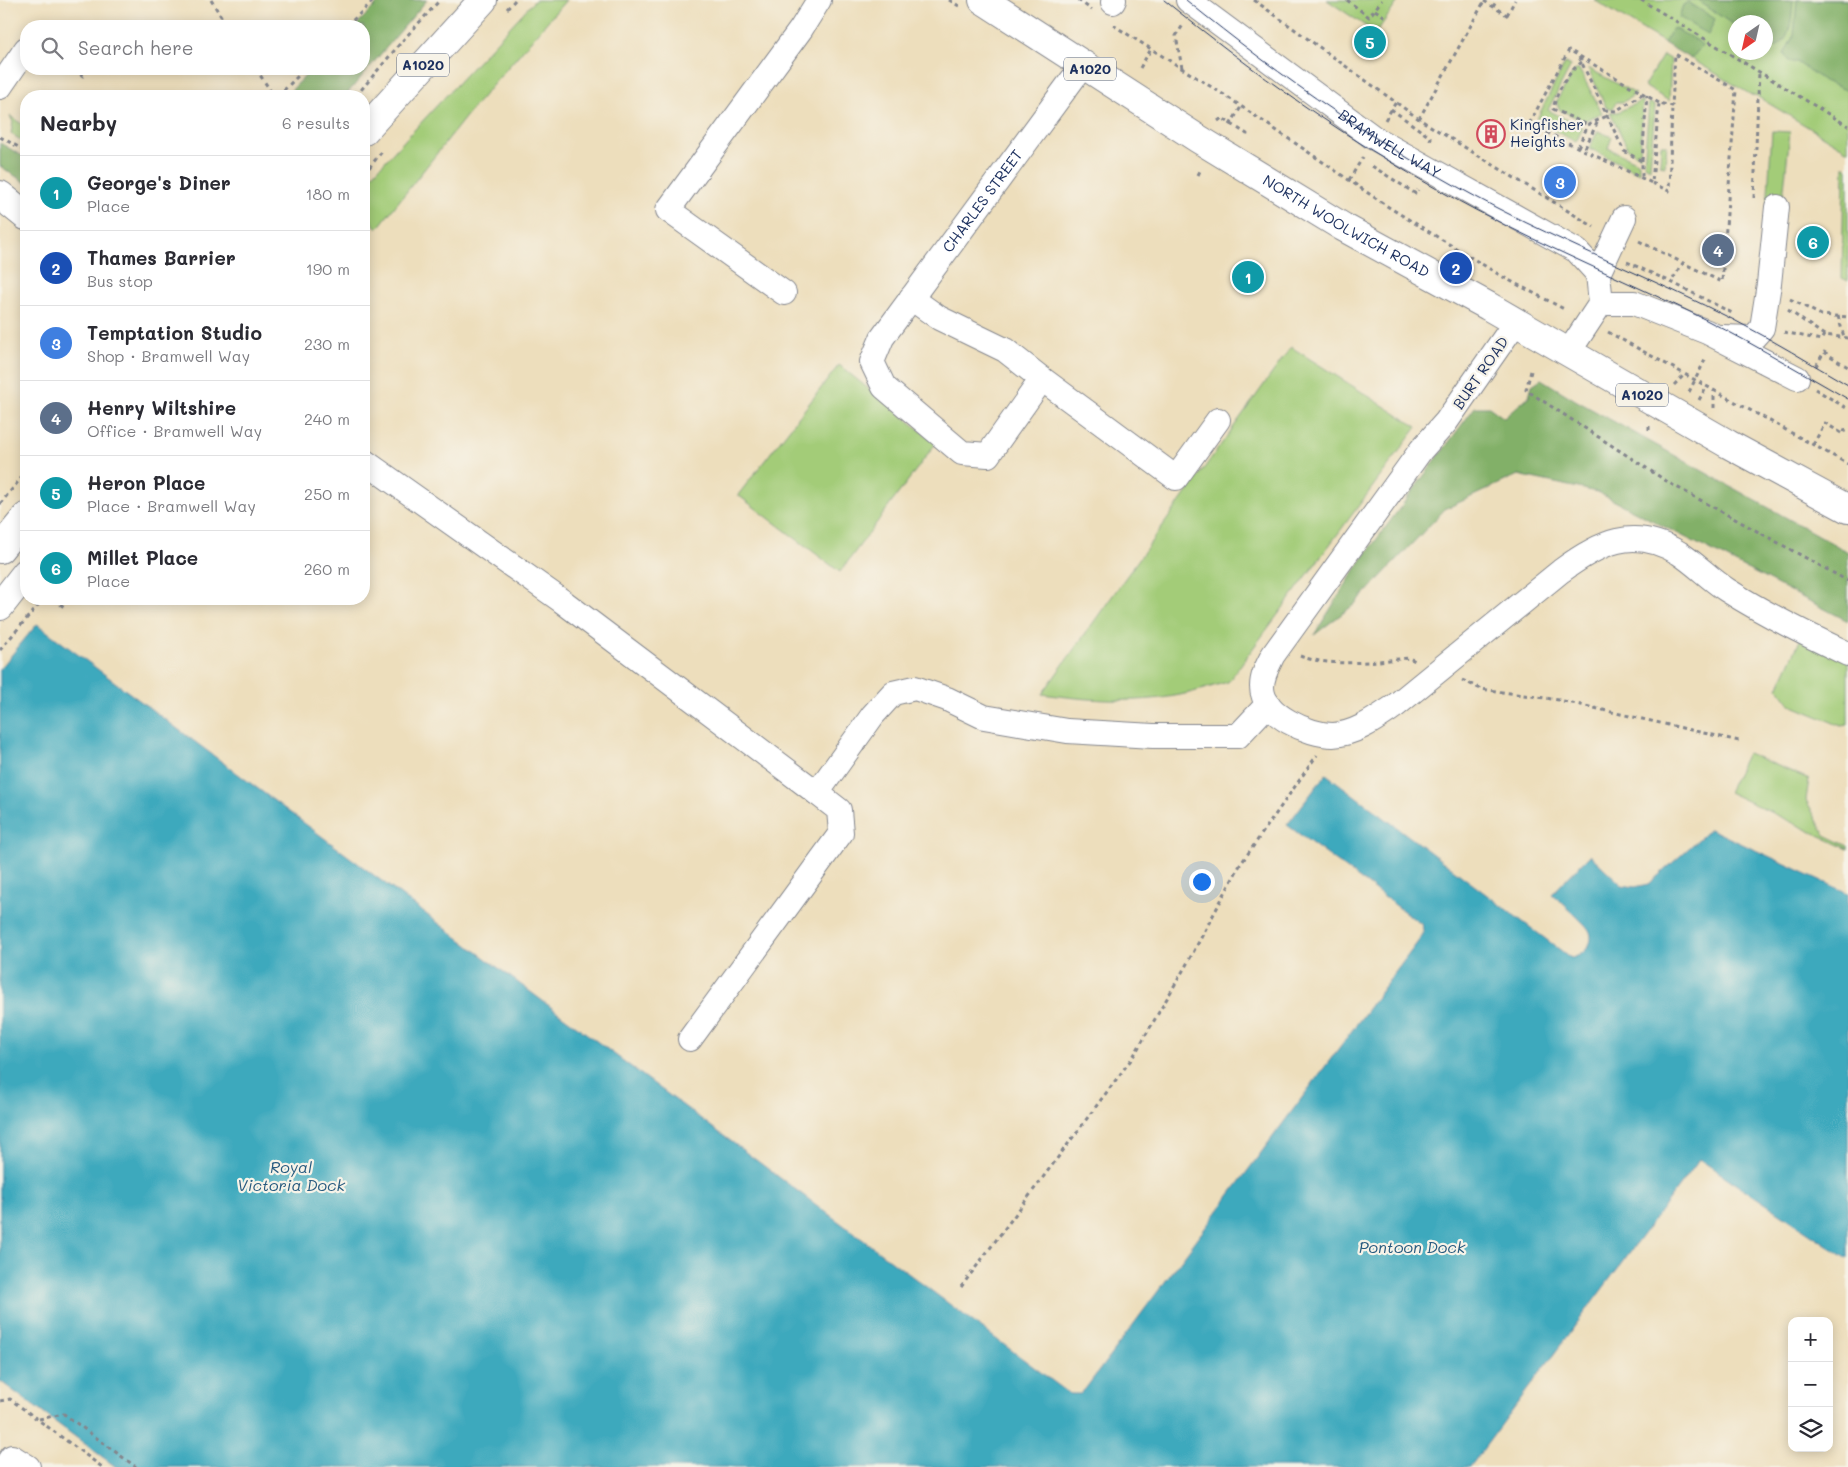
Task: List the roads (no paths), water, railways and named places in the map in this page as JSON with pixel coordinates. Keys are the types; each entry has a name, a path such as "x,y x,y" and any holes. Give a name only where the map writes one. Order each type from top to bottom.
{"main road":[{"name":"A1020","path":"370,123 483,0"},
{"name":"NORTH WOOLWICH ROAD","path":"983,0 1083,65 1343,227 1488,306 1728,444 1848,509"},
{"path":"0,195 20,211"},
{"path":"0,606 20,581"}],"street":[{"path":"784,293 668,210 801,29 819,0"},
{"name":"BRAMWELL WAY","path":"1192,3 1374,138 1603,264"},
{"path":"0,88 20,58"},
{"name":"CHARLES STREET","path":"1042,379 988,456 962,453 884,388 872,362 882,338 1083,65"},
{"path":"1717,337 1753,338 1762,328 1769,284 1765,206"},
{"path":"1568,353 1601,303 1603,264 1621,224"},
{"path":"911,298 939,318 1005,350 1176,478 1218,420"},
{"path":"1601,303 1634,303 1717,337 1801,381"},
{"name":"BURT ROAD","path":"1268,704 1262,688 1263,677 1280,645 1421,450 1446,422 1515,323"},
{"path":"370,464 562,601 839,810 841,833 690,1039"},
{"path":"817,793 873,715 893,693 915,688 947,699 984,717 1067,731 1153,736 1238,736 1268,704 1280,716 1302,728 1333,735 1350,732 1370,723 1395,706 1584,555 1616,540 1634,538 1653,541 1668,547 1680,554 1726,590 1815,639 1848,654"},
{"path":"5,1467 12,1457 28,1467"}],"water":[{"name":"Royal Victoria Dock","path":"37,624 1070,1394 1080,1394 1086,1388 1423,935 1421,924 1287,825 1326,774 1571,958 1584,952 1590,944 1591,935 1583,922 1552,894 1590,855 1622,885 1635,887 1649,884 1710,829 1848,893 1848,1259 1699,1159 1470,1467 116,1467 0,1381 0,669"}],"tram line":[{"path":"1164,0 1266,79 1408,173 1504,225 1705,319 1848,399"},
{"path":"1186,0 1260,58 1336,112 1455,186 1526,223 1734,320 1848,385"}],"place":[{"name":"Heron Place","path":"1370,42"},
{"name":"Kingfisher Heights","path":"1491,134"},
{"name":"Temptation Studio","path":"1560,182"},
{"name":"Millet Place","path":"1813,242"},
{"name":"Henry Wiltshire","path":"1718,250"},
{"name":"Thames Barrier","path":"1456,268"},
{"name":"George's Diner","path":"1248,277"}],"water label":[{"name":"Pontoon Dock","path":"1412,1247"}]}
